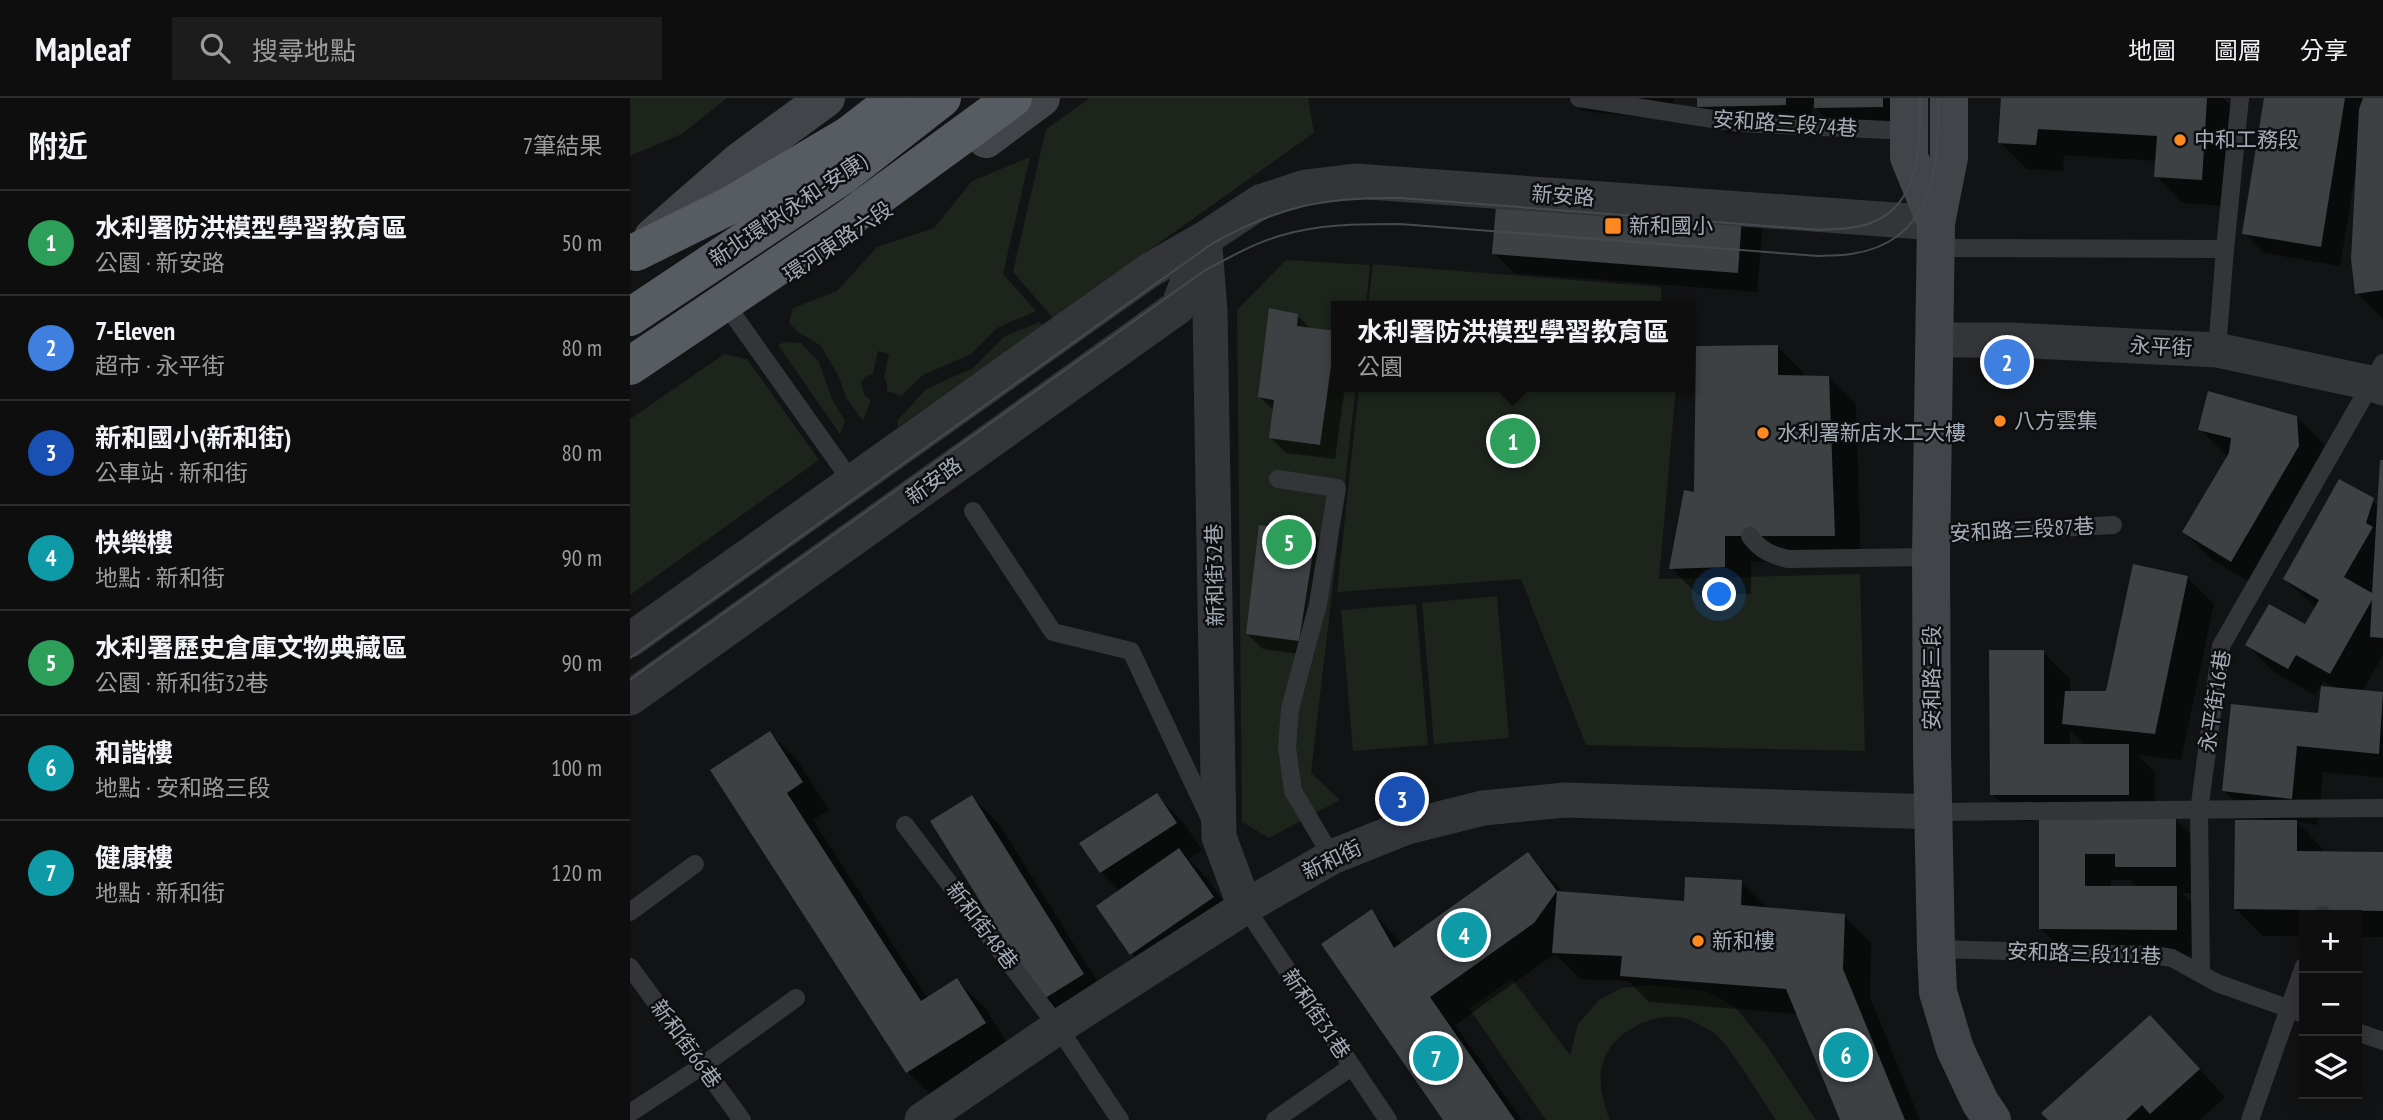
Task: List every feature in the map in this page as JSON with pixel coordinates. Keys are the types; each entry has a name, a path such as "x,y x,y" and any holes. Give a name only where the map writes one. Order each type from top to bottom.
{"highway":[{"path":"633,254 730,205 814,156 849,135 897,98"},
{"name":"新北環快(永和-安康)","path":"630,317 842,176 942,98"},
{"path":"630,366 845,221 1013,98"}],"main road":[{"path":"633,254 740,161 826,98"},
{"name":"環河東路六段","path":"630,379 868,223 1041,98"},
{"name":"安和路三段","path":"1949,98 1949,157 1936,236 1932,546 1936,949 1938,992 1955,1049 1980,1102 1992,1120"},
{"name":"安和路三段","path":"1909,115 1909,157 1936,236"}],"street":[{"name":"新安路","path":"630,640 1150,270 1272,197 1306,187 1355,181 1936,236"},
{"name":"新安路","path":"630,698 1178,307 1204,239"},
{"name":"新和街32巷","path":"1204,239 1210,311 1219,837 1245,907"},
{"name":"永平街","path":"1935,340 2010,340 2217,350 2379,378"},
{"name":"新和街","path":"922,1120 1058,1027 1245,907 1332,858 1407,827 1483,807 1565,800 1934,812"}],"lane":[{"name":"安和路三段74巷","path":"1579,98 1738,123 1909,115"},
{"path":"2217,350 2240,98"},
{"path":"1936,236 2225,249"},
{"path":"732,313 852,482"},
{"name":"永平街16巷","path":"2201,974 2199,811 2221,646 2379,378"},
{"path":"1278,479 1337,488 1318,604 1290,709 1287,747 1293,791 1332,858"},
{"path":"974,511 1053,632 1131,651 1219,837"},
{"name":"安和路三段87巷","path":"1750,536 1758,547 1773,556 1788,559 2113,525"},
{"path":"1934,812 2383,808"},
{"name":"新和街48巷","path":"905,825 1058,1027 1119,1120"},
{"path":"630,912 695,864"},
{"name":"新和街31巷","path":"1245,907 1388,1120"},
{"name":"安和路三段111巷","path":"1936,949 2153,955 2172,958 2217,983 2297,1011"},
{"name":"新和街66巷","path":"630,967 742,1120"},
{"path":"2250,1120 2297,1011 2303,973"},
{"path":"630,1113 702,1066 796,998"},
{"path":"2362,1034 2383,1041"},
{"path":"1275,1120 1351,1066"}],"shaded area":[{"path":"630,98 727,98 682,134 630,156"},
{"path":"1090,98 1308,98 1314,133 1053,318 1013,272 1046,129"},
{"path":"1030,157 1003,274 1036,311 997,328 971,354 923,375 901,396 887,391 884,377 889,354 878,351 873,374 865,377 861,383 865,396 871,400 863,421 847,399 838,375 821,346 789,323 793,308 837,291 877,247 934,228 972,181"},
{"path":"1286,260 1370,265 1366,301 1331,301 1331,392 1355,392 1311,773 1340,800 1269,838 1242,822 1237,310"},
{"path":"1373,264 1661,287 1661,301 1369,301"},
{"path":"1039,322 1044,325 898,427 897,421 926,389 973,368 1005,336"},
{"path":"785,342 801,343 819,362 832,399 845,421 840,434 778,345"},
{"path":"724,354 747,359 819,460 630,595 630,419"},
{"path":"1358,392 1676,392 1659,579 1860,574 1865,751 1586,745 1521,579 1337,592"},
{"path":"1497,596 1509,738 1434,744 1422,603"},
{"path":"1416,604 1428,745 1353,751 1341,610"},
{"path":"1512,979 1570,1055 1578,1024 1599,1000 1621,988 1652,985 1706,991 1735,1007 1767,1046 1816,1120 1776,1120 1737,1060 1714,1033 1690,1020 1667,1017 1632,1028 1613,1044 1607,1053 1601,1078 1602,1096 1610,1120 1546,1120 1469,1008"}],"building":[{"path":"1697,98 1786,98 1786,105 1697,107"},
{"path":"1814,98 1883,98 1883,107 1814,108"},
{"name":"中和工務段","path":"2001,98 2207,98 2202,180 2154,177 2157,136 2038,129 2036,145 1998,143"},
{"path":"2264,98 2345,98 2321,247 2242,234"},
{"path":"2363,98 2383,98 2383,290 2355,294 2351,259 2359,109"},
{"path":"1498,183 1743,202 1738,273 1492,254"},
{"path":"1269,308 1298,314 1297,326 1331,330 1331,367 1320,445 1269,438 1274,400 1258,397"},
{"name":"水利署新店水工大樓","path":"1778,345 1778,375 1829,376 1835,536 1725,536 1725,567 1669,569 1684,490 1694,492 1696,346"},
{"path":"2208,391 2297,416 2299,446 2231,562 2182,532 2229,453 2231,438 2198,430"},
{"path":"2380,460 2383,460 2383,638 2370,637 2372,600 2330,674 2296,655 2288,669 2245,645 2269,604 2305,624 2319,600 2283,579 2339,479 2374,498 2366,523 2373,527 2344,577 2372,593"},
{"path":"1259,525 1316,533 1299,641 1246,634"},
{"path":"2133,564 2188,576 2155,734 2062,724 2065,691 2106,691"},
{"path":"1989,650 2044,650 2044,744 2129,744 2129,795 1990,795"},
{"path":"2321,686 2383,692 2379,754 2297,746 2292,799 2222,791 2231,704 2318,713"},
{"path":"770,731 803,782 787,793 921,1001 957,978 986,1023 906,1073 710,770"},
{"path":"1157,793 1177,823 1100,873 1079,843"},
{"path":"972,795 1084,974 1042,1000 930,821"},
{"path":"2039,818 2176,818 2176,867 2115,867 2115,854 2085,854 2085,886 2177,886 2177,930 2039,929"},
{"path":"2235,820 2297,820 2297,851 2383,852 2383,911 2234,909"},
{"path":"1179,848 1214,897 1130,955 1096,906"},
{"path":"1528,852 1557,891 1534,923 1430,997 1515,1120 1443,1120 1321,944 1372,909 1394,948"},
{"name":"新和樓","path":"1685,877 1742,880 1741,905 1845,914 1843,969 1905,1120 1840,1120 1786,989 1620,976 1622,956 1552,953 1557,891 1684,901"},
{"path":"2150,1015 2200,1069 2150,1114 2142,1105 2126,1120 2048,1120 2041,1113"}],"tram line":[{"path":"630,658 1213,243 1260,220 1281,212 1325,202 1400,198 1820,230 1854,227 1873,222 1889,213 1901,200 1909,185 1918,151 1920,98"},
{"path":"630,680 1204,271 1250,247 1309,229 1400,224 1818,256 1851,254 1879,247 1900,234 1916,217 1933,174 1937,149 1938,98"}],"place":[{"name":"中和工務段","path":"2180,140"},
{"name":"新和國小","path":"1613,226"},
{"name":"7-Eleven","path":"2007,362"},
{"name":"八方雲集","path":"2000,421"},
{"name":"水利署新店水工大樓","path":"1763,433"},
{"name":"水利署防洪模型學習教育區","path":"1513,441"},
{"name":"水利署歷史倉庫文物典藏區","path":"1289,542"},
{"name":"新和國小(新和街)","path":"1402,799"},
{"name":"快樂樓","path":"1464,935"},
{"name":"新和樓","path":"1698,941"},
{"name":"和諧樓","path":"1846,1055"},
{"name":"健康樓","path":"1436,1058"}]}
